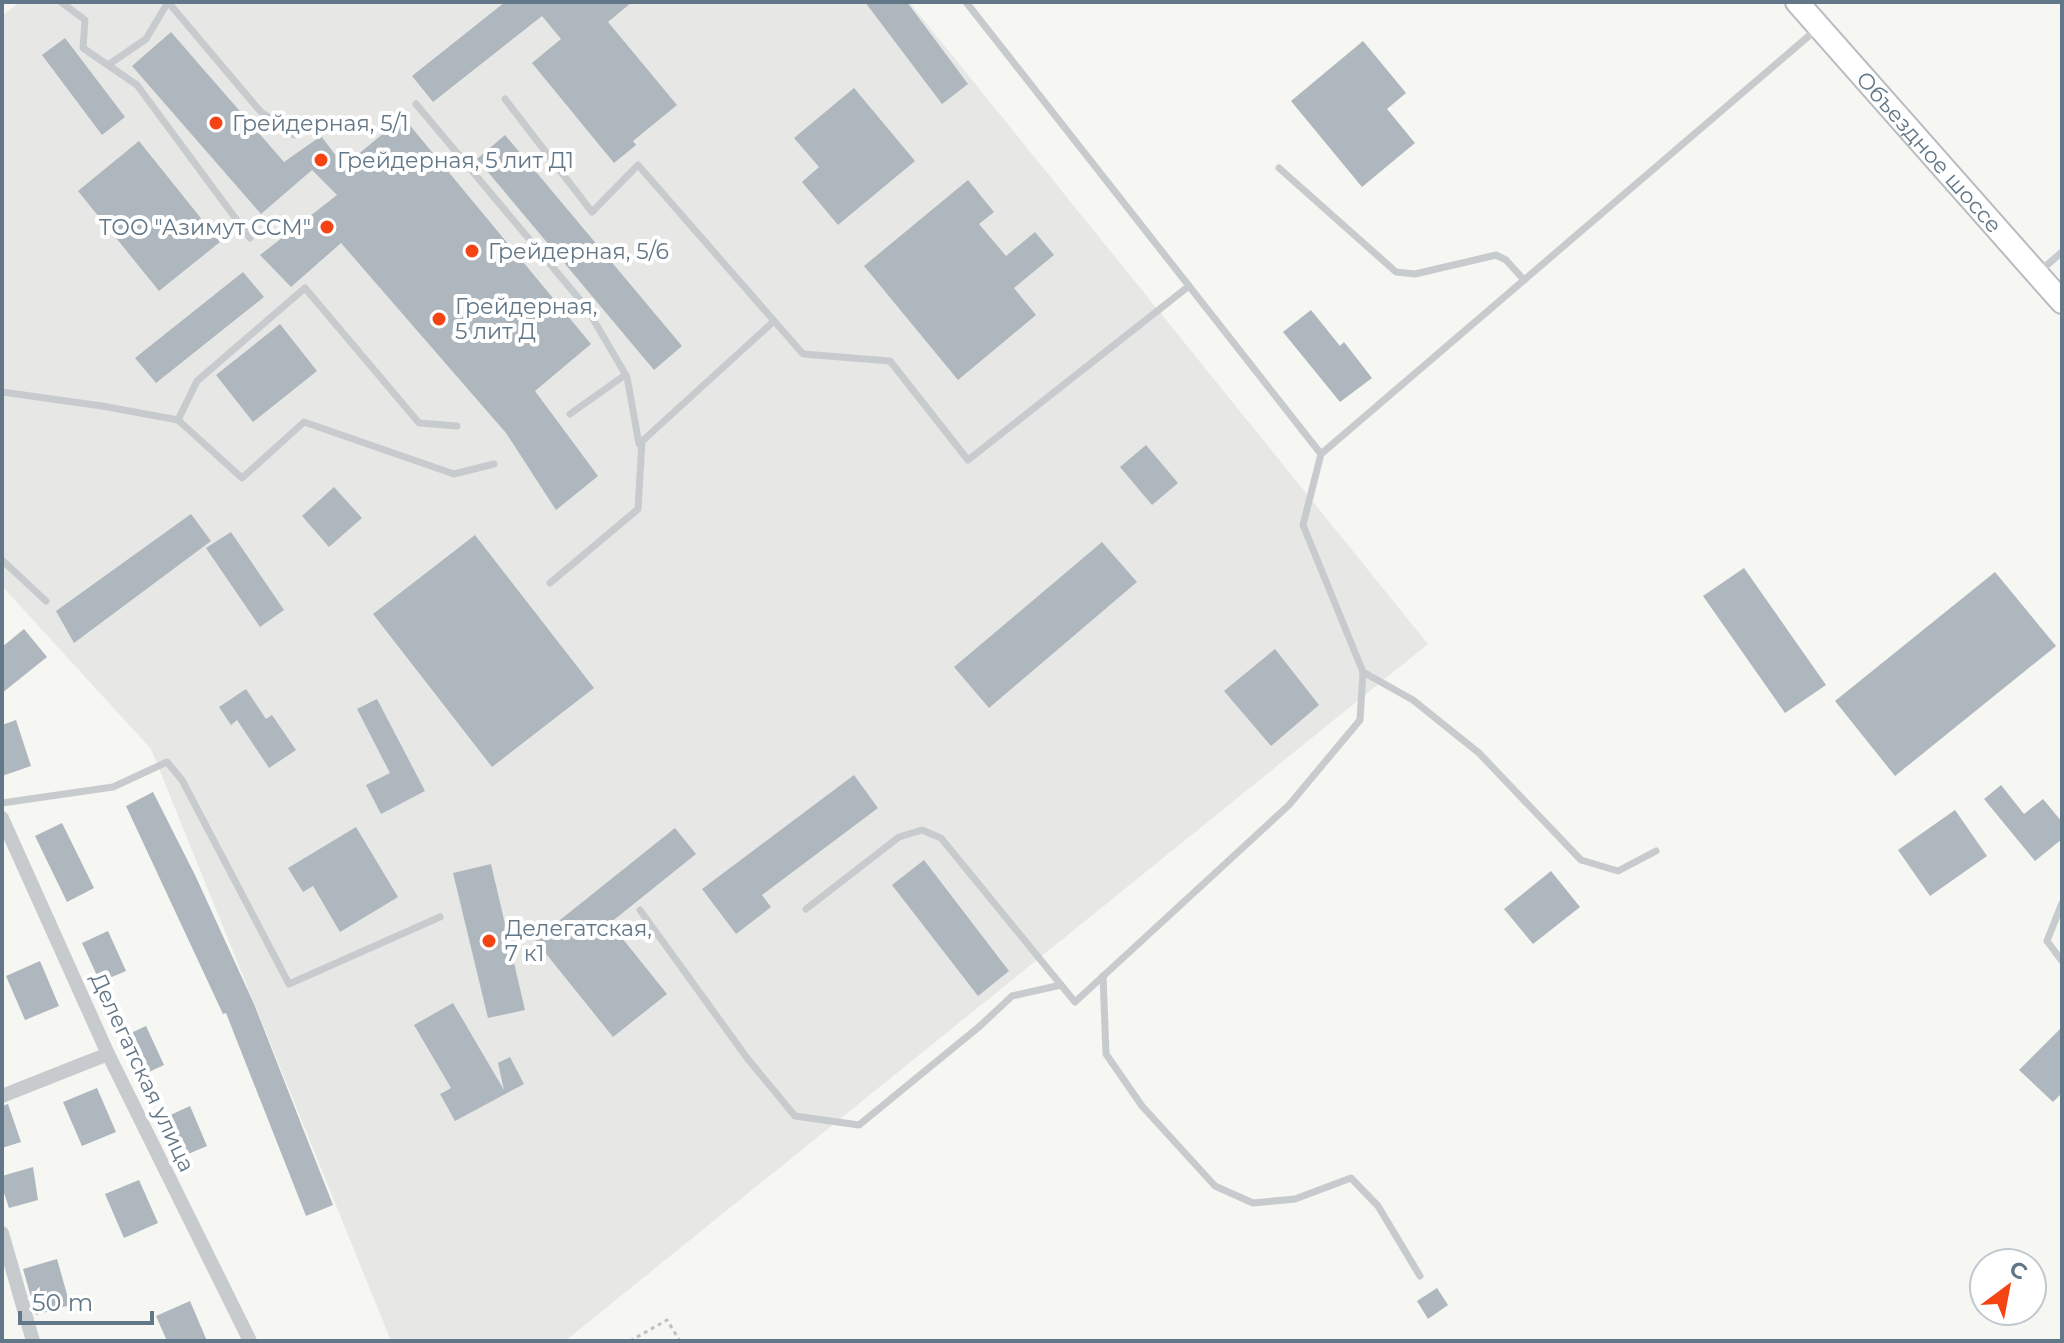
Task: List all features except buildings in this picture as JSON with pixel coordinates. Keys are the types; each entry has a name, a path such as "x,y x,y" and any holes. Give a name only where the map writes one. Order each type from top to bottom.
{"main road":[{"name":"Объездное шоссе","path":"1797,2 2062,302"}],"street":[{"name":"Делегатская улица","path":"2,818 108,1054 250,1341"},
{"path":"2,1096 108,1054"},
{"path":"2,1233 33,1341"}],"lane":[{"path":"61,2 85,20 83,48 137,85 250,238"},
{"path":"108,65 146,39 168,2 260,111 294,135"},
{"path":"966,2 1321,454"},
{"path":"806,909 899,837 922,830 941,838 1075,1002 1289,805 1360,720 1363,672 1303,525 1321,454 1819,28"},
{"path":"505,99 592,212 638,165 803,354 890,361 968,460 1189,286"},
{"path":"416,104 586,307 625,375 639,444 774,321"},
{"path":"1279,168 1396,272 1415,274 1496,255 1506,260 1524,280"},
{"path":"2038,274 2062,252"},
{"path":"178,420 197,381 305,288 419,423 457,426"},
{"path":"570,414 625,375"},
{"path":"2,392 178,420 242,478 304,422 454,474 494,464"},
{"path":"550,583 638,509 642,441"},
{"path":"2,560 46,601"},
{"path":"1363,672 1413,700 1479,753 1581,860 1618,871 1656,851"},
{"path":"2,803 113,787 167,762 189,792 289,984 440,917"},
{"path":"2062,903 2047,941 2062,961"},
{"path":"640,910 747,1058 795,1116 859,1125 1012,996 1061,985"},
{"path":"1103,976 1106,1054 1142,1106 1215,1186 1253,1203 1295,1199 1351,1178 1378,1206 1420,1276"}],"path":[{"path":"630,1341 667,1320 680,1341"}],"shaded area":[{"path":"20,2 909,2 1428,644 565,1341 391,1341 151,749 2,586 2,16"}],"place":[{"name":"Грейдерная, 5/1","path":"216,123"},
{"name":"Грейдерная, 5 лит Д1","path":"321,160"},
{"name":"ТОО \"Азимут ССМ\"","path":"327,227"},
{"name":"Грейдерная, 5/6","path":"472,251"},
{"name":"Грейдерная, 5 лит Д","path":"439,319"},
{"name":"Делегатская, 7 к1","path":"489,941"}]}
